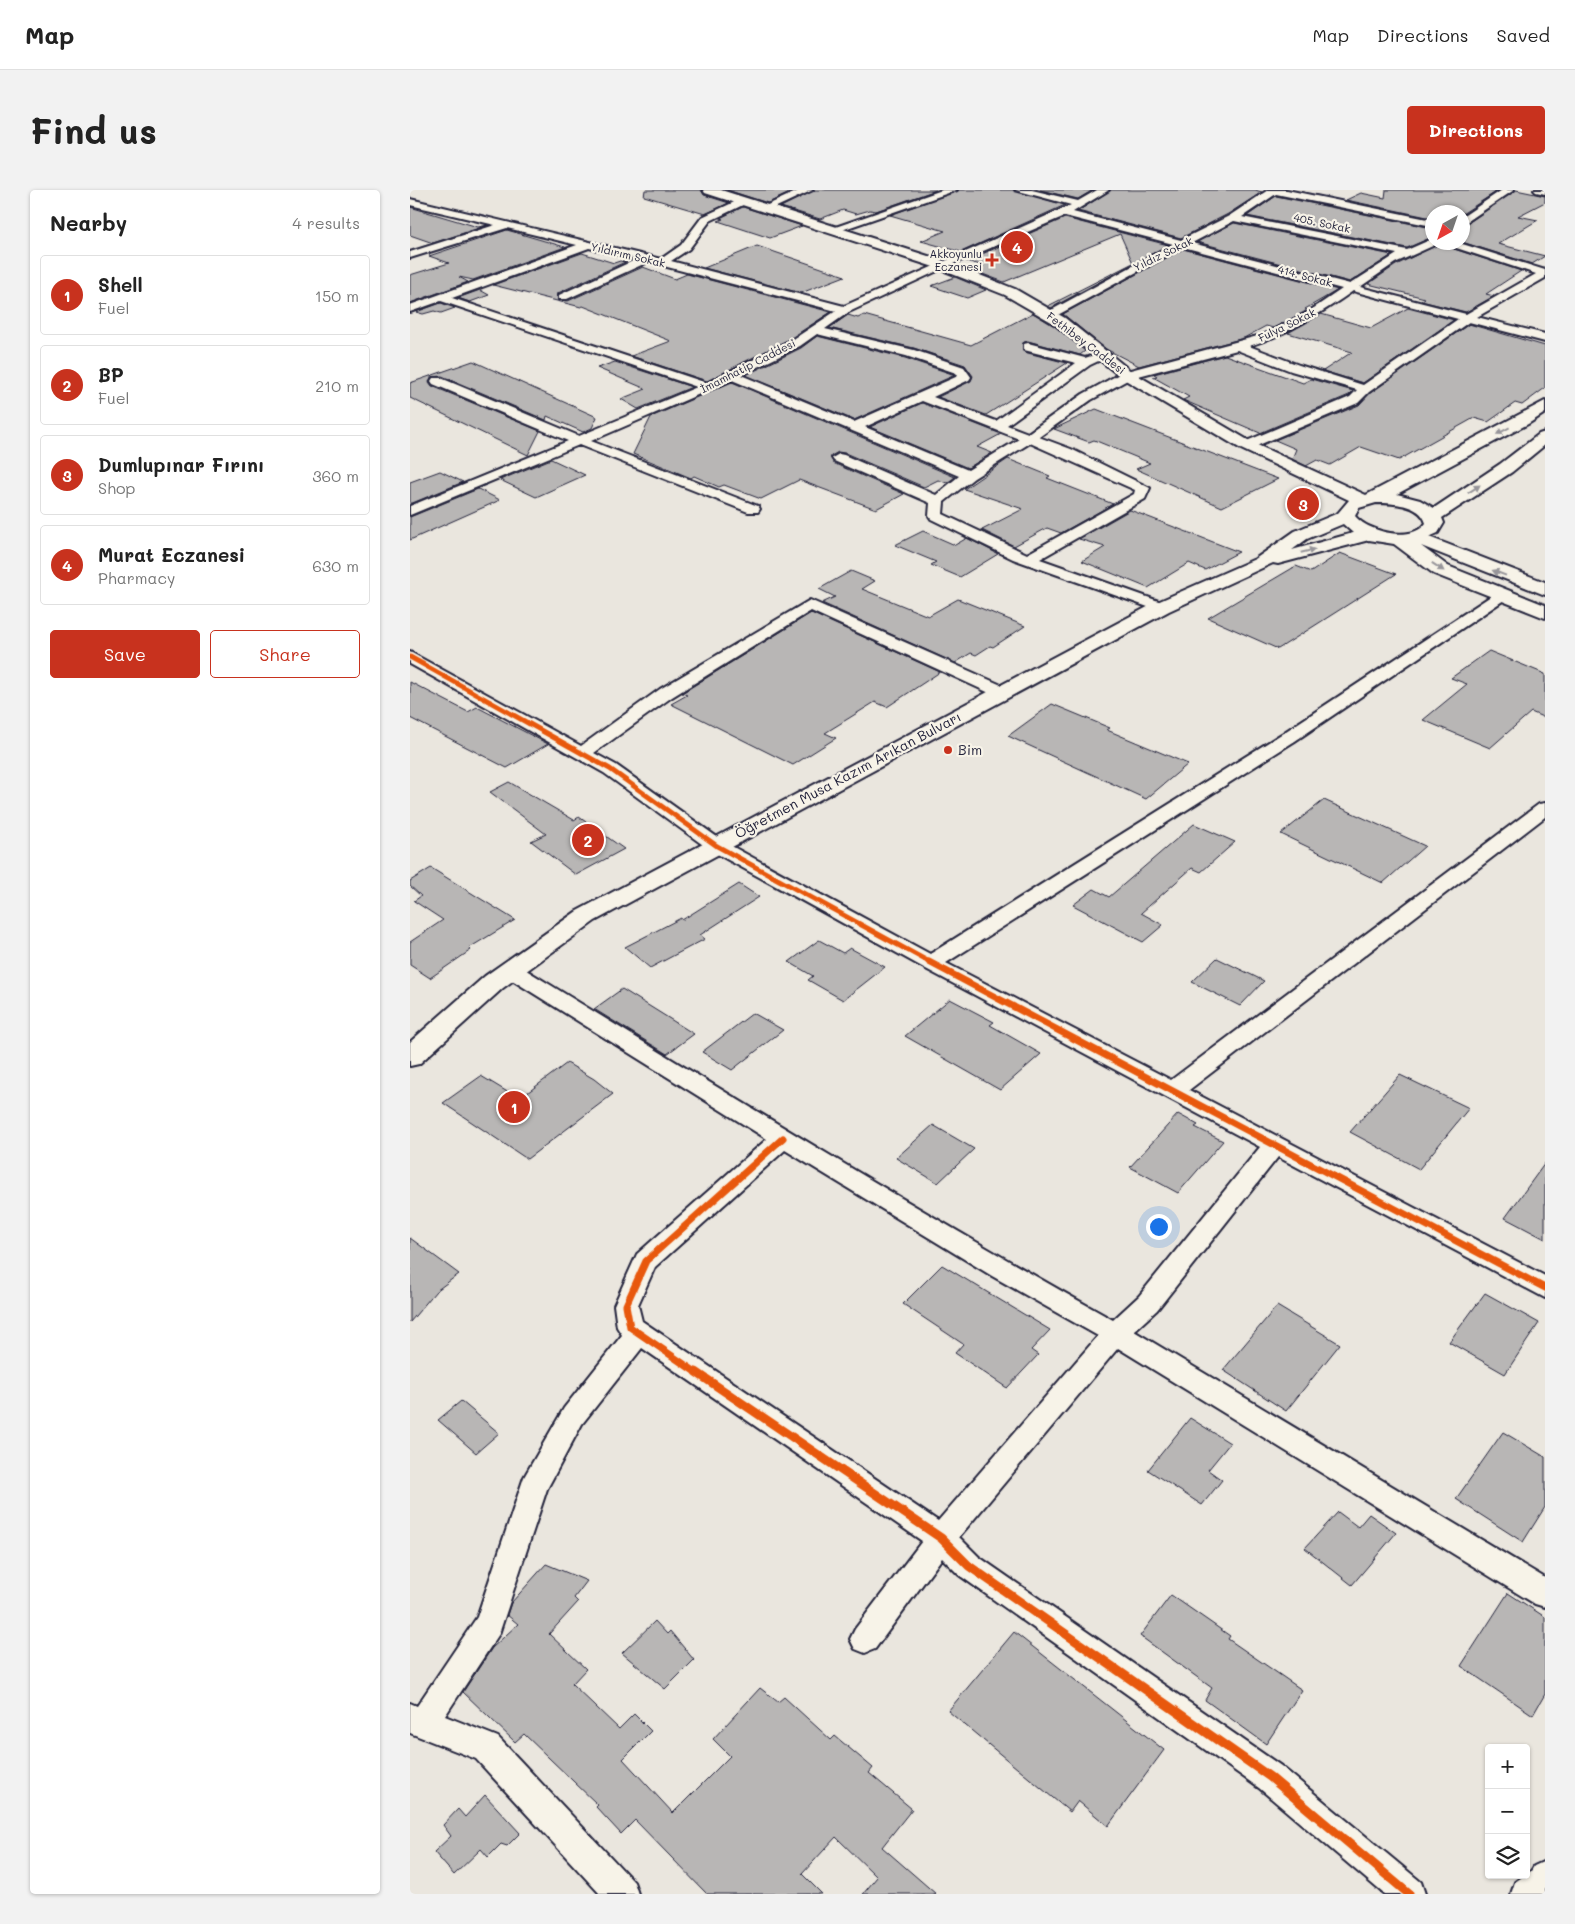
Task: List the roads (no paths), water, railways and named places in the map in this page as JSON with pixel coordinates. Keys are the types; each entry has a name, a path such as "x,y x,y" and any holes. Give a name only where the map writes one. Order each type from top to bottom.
{"street":[{"name":"Fethibey Caddesi","path":"709,190 942,265 1010,292 1050,315 1127,375 1247,446 1369,499"},
{"path":"766,208 808,190"},
{"path":"832,230 952,190"},
{"path":"1020,190 1080,204"},
{"name":"İmamhatip Caddesi","path":"410,511 733,376 796,343 845,310 942,265 1064,213 1104,190"},
{"path":"1274,190 1425,221"},
{"name":"Yıldız Sokak","path":"1050,315 1126,272 1233,218 1274,190"},
{"path":"1470,217 1509,190"},
{"path":"1540,190 1545,191"},
{"path":"1341,203 1352,194"},
{"path":"663,262 685,247 700,230 706,219 743,201"},
{"name":"Yıldırım Sokak","path":"410,202 504,226 663,262 845,310"},
{"name":"414. Sokak","path":"1064,213 1545,338"},
{"name":"405. Sokak","path":"1233,218 1406,253"},
{"path":"410,255 504,226"},
{"path":"410,309 588,245"},
{"name":"Fulya Sokak","path":"938,501 969,475 1029,438 1087,397 1127,375 1269,336 1308,316 1406,253 1425,245"},
{"path":"1469,250 1545,273"},
{"path":"563,297 646,259"},
{"path":"1247,446 1323,415 1354,400 1365,389 1467,318 1545,273"},
{"path":"442,298 708,387"},
{"path":"814,330 910,353 960,370 965,377 854,427"},
{"path":"1238,346 1295,368 1365,389"},
{"path":"1028,347 1086,362"},
{"path":"998,426 1086,362 1103,356"},
{"path":"733,376 969,475"},
{"path":"437,381 580,441 753,509"},
{"path":"922,397 1119,475 1143,488 1140,496 1029,559"},
{"path":"1545,406 1522,421 1348,510 1346,516 1358,529 1370,534 1405,538 1545,589"},
{"path":"1433,516 1506,468 1545,437"},
{"path":"824,465 844,455 938,501 936,516 961,531 1029,559 1162,607"},
{"path":"1369,499 1404,500 1417,504 1433,516 1435,523 1432,529 1405,538"},
{"name":"Öğretmen Musa Kazım Arıkan Bulvarı","path":"1261,563 1301,535 1346,516"},
{"name":"Öğretmen Musa Kazım Arıkan Bulvarı","path":"410,1057 494,982 586,916 1162,607 1261,563 1370,534"},
{"path":"1405,538 1441,570 1545,612"},
{"path":"931,963 1289,737 1502,595"},
{"path":"582,754 666,693 810,605 1002,692"},
{"path":"410,657 610,769 717,846 931,963 1545,1288"},
{"path":"1173,1090 1545,808"},
{"path":"511,970 783,1138 1001,1269 1115,1333 1545,1594"},
{"path":"783,1138 646,1261 626,1305 630,1327 941,1538 969,1566 1270,1777 1409,1894"},
{"path":"865,1639 941,1538 1115,1333 1148,1302 1276,1144"},
{"path":"622,1894 487,1748 416,1720 489,1624 534,1486 573,1416 638,1333"},
{"path":"1527,1894 1543,1882 1545,1877"}],"place":[{"name":"Murat Eczanesi","path":"1017,247"},
{"name":"Akkoyunlu Eczanesi","path":"992,260"},
{"name":"Dumlupınar Fırını","path":"1303,504"},
{"name":"Bim","path":"948,750"},
{"name":"BP","path":"588,840"},
{"name":"Shell","path":"514,1107"}]}
